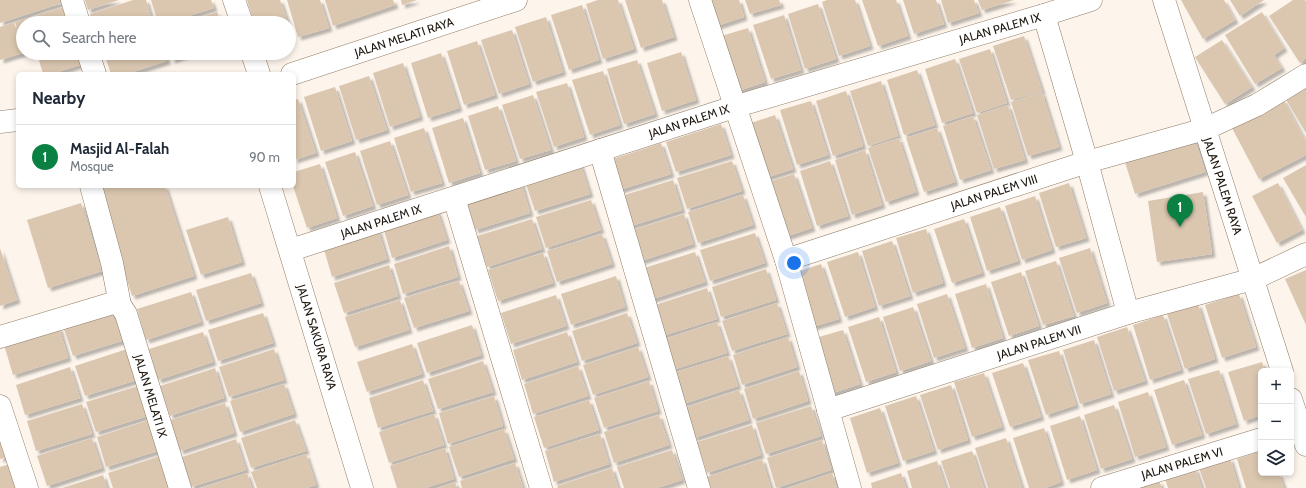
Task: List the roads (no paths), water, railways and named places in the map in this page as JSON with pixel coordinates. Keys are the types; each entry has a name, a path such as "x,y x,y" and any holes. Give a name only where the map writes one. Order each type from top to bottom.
{"street":[{"path":"72,0 77,16"},
{"path":"234,0 240,16"},
{"name":"JALAN MELATI RAYA","path":"296,73 516,0"},
{"path":"700,0 734,107 786,260 850,488"},
{"name":"JALAN PALEM IX","path":"291,250 734,107 1091,0"},
{"name":"JALAN PALEM RAYA","path":"1164,0 1281,368"},
{"path":"1044,15 1087,162 1128,313"},
{"path":"90,60 94,72"},
{"path":"254,60 258,72"},
{"name":"JALAN PALEM VIII","path":"786,260 1087,162 1205,129 1257,105 1306,75"},
{"path":"0,122 16,120"},
{"path":"600,150 699,488"},
{"name":"JALAN MELATI IX","path":"92,188 112,263 120,306 126,314 180,488"},
{"name":"JALAN SAKURA RAYA","path":"271,188 291,250 362,488"},
{"path":"454,198 542,488"},
{"name":"JALAN PALEM VII","path":"828,410 1128,313 1253,279 1306,254"},
{"path":"0,337 113,303 120,306"},
{"path":"1293,404 1301,431"},
{"path":"0,406 27,488"},
{"name":"JALAN PALEM VI","path":"1102,488 1258,440"}],"place":[{"name":"Masjid Al-Falah","path":"1180,227"}]}
